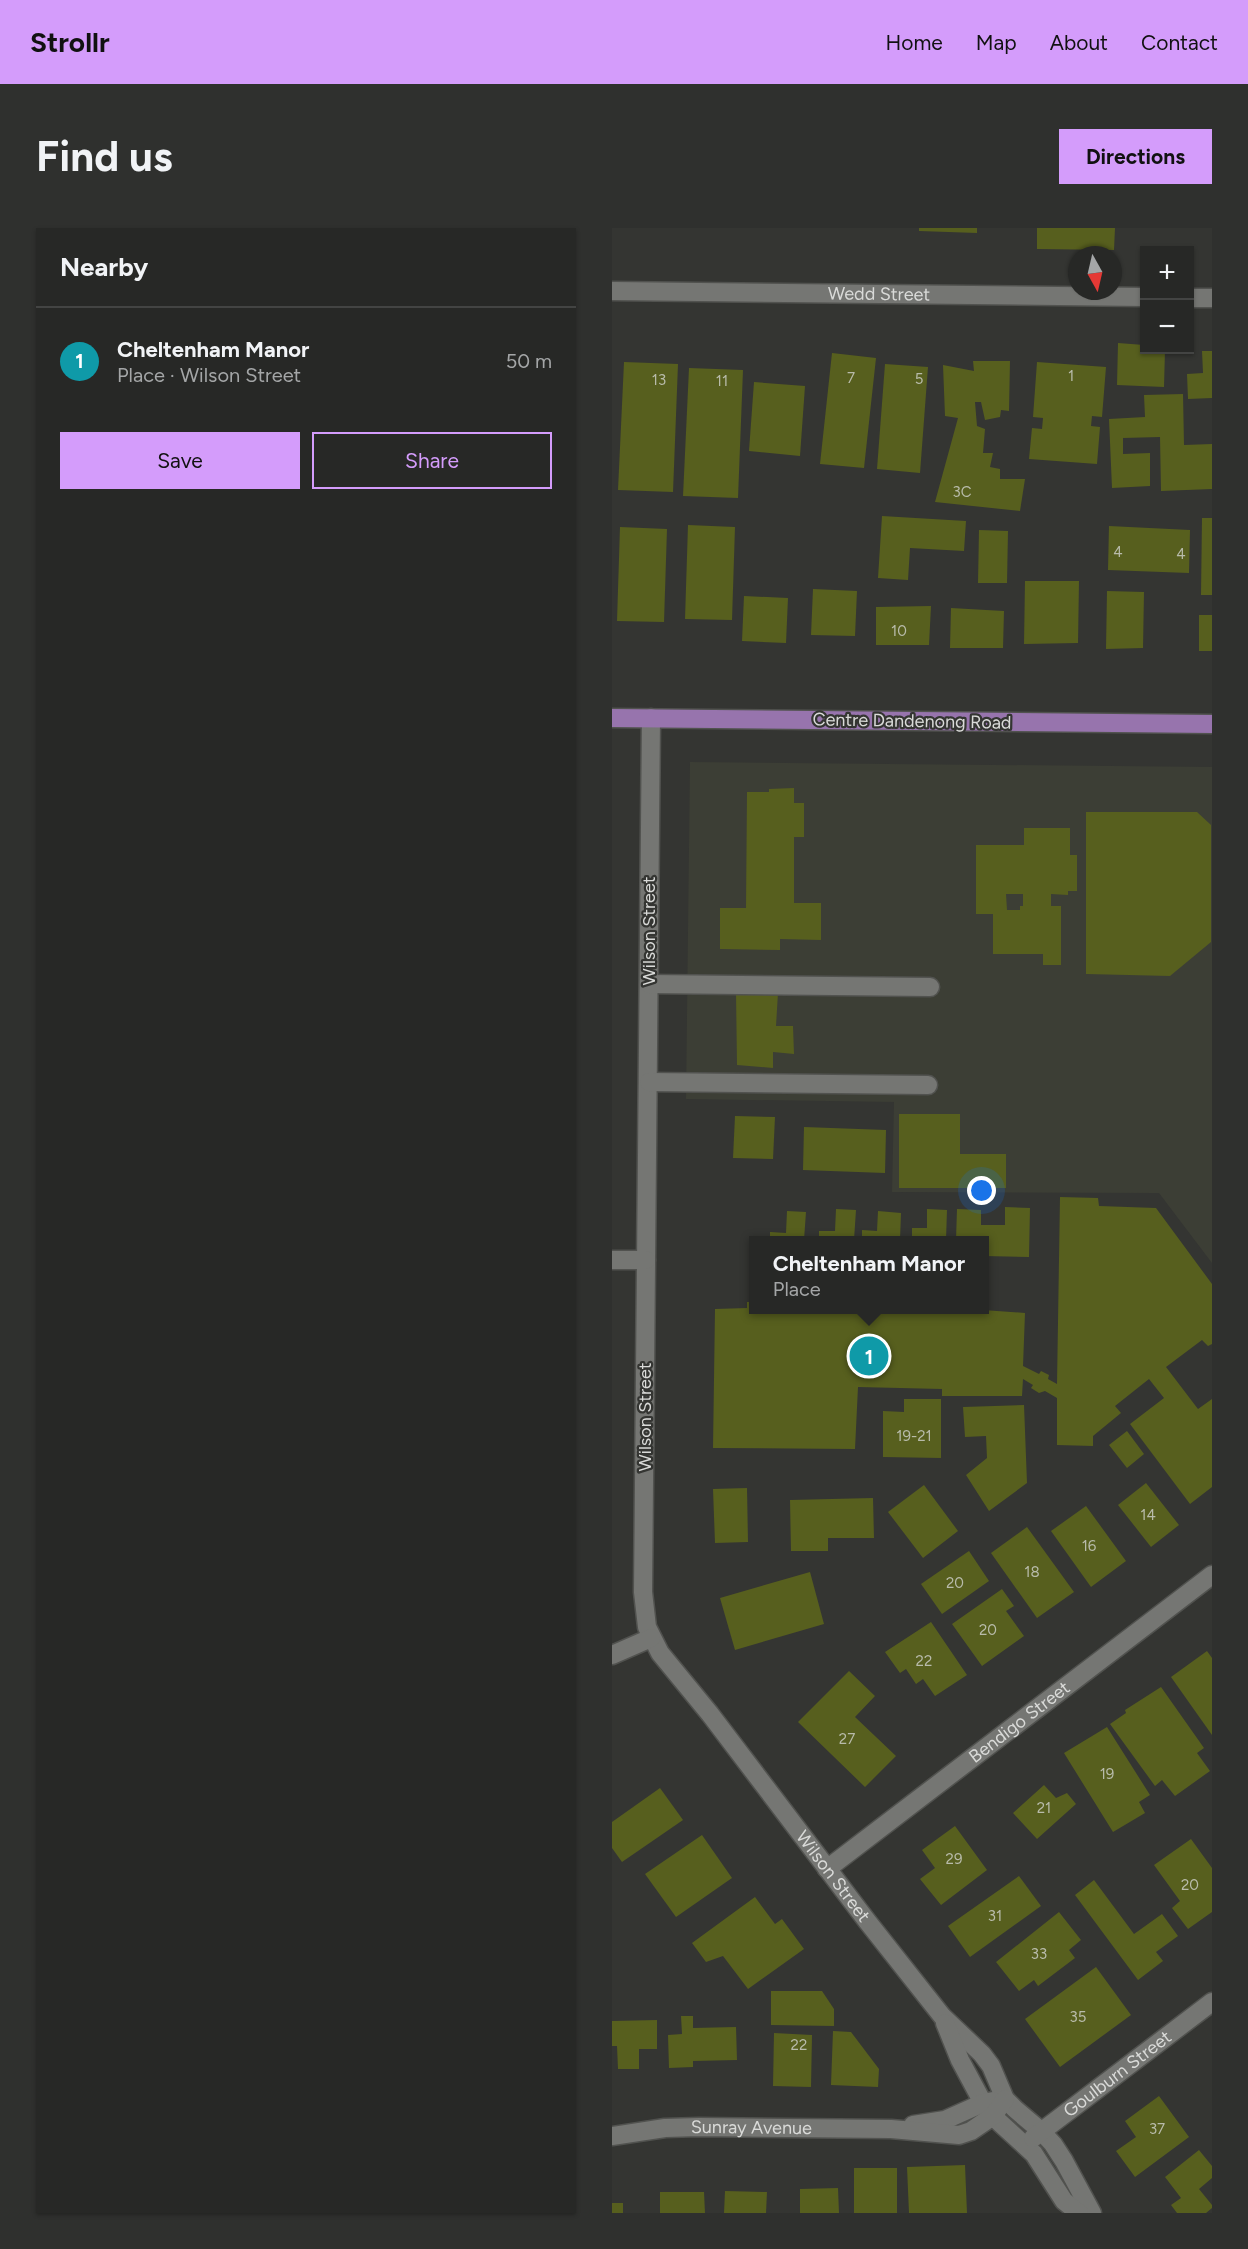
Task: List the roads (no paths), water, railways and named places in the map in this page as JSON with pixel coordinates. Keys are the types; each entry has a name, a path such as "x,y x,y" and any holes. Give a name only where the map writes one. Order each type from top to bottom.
{"main road":[{"name":"Centre Dandenong Road","path":"612,718 1212,724"}],"street":[{"name":"Wedd Street","path":"612,291 1140,297"},
{"path":"1194,298 1212,298"},
{"name":"Wilson Street","path":"651,718 643,1592 646,1621 651,1638 660,1653 710,1714 942,2016 982,2054 991,2066 1005,2099 1041,2131 1064,2161 1092,2213"},
{"path":"649,984 930,987"},
{"path":"649,1082 928,1085"},
{"path":"612,1260 646,1260"},
{"name":"Bendigo Street","path":"827,1869 1212,1575"},
{"path":"612,1655 651,1638"},
{"name":"Goulburn Street","path":"1024,2144 1212,2002"},
{"name":"Wilson Street","path":"942,2016 960,2060 988,2109 1034,2154 1064,2201 1079,2213"},
{"name":"Sunray Avenue","path":"612,2136 665,2128 699,2127 891,2128 945,2120 988,2109 1005,2099"}],"place":[{"name":"Cheltenham Manor","path":"869,1356"}]}
